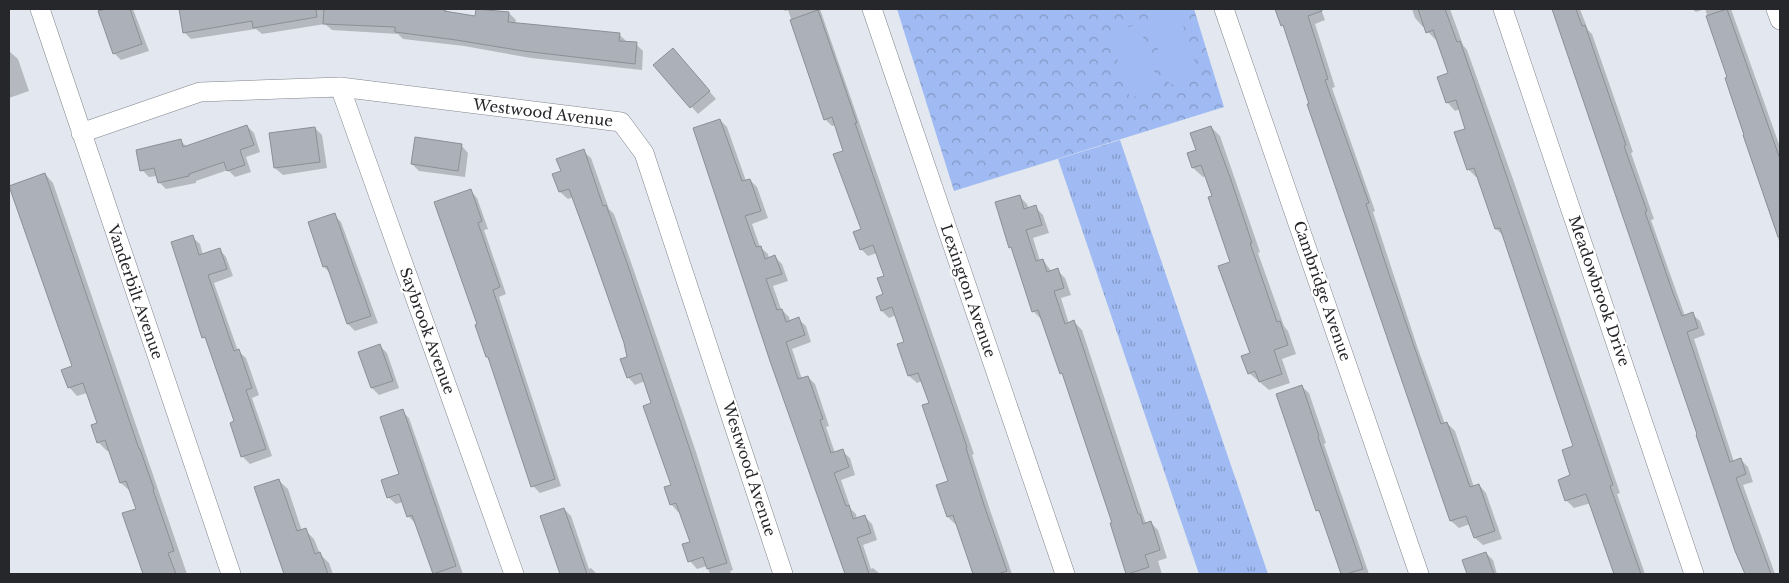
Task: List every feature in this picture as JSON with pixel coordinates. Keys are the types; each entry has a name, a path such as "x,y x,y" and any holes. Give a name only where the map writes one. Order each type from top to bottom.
{"street":[{"name":"Vanderbilt Avenue","path":"40,9 231,574"},
{"name":"Lexington Avenue","path":"872,9 1065,574"},
{"name":"Cambridge Avenue","path":"1224,9 1419,574"},
{"name":"Meadowbrook Drive","path":"1503,9 1694,574"},
{"path":"1776,9 1780,20"},
{"name":"Westwood Avenue","path":"81,133 200,92 340,87 621,122 644,153 783,574"},
{"name":"Saybrook Avenue","path":"340,87 514,574"}],"green space":[{"path":"897,9 1194,9 1224,107 954,191"},
{"path":"1178,10 1199,75 1170,85 1148,20"},
{"path":"1139,24 1160,89 1130,98 1109,33"},
{"path":"1120,140 1268,574 1199,574 1058,159"}],"building":[{"path":"130,9 142,44 113,54 98,11"},
{"path":"179,9 316,9 317,17 253,28 252,21 183,33"},
{"path":"324,9 445,9 444,11 475,16 476,9 509,12 508,22 620,33 619,41 637,42 635,64 523,51 395,32 395,27 323,24"},
{"path":"1275,9 1322,9 1322,11 1308,16 1328,79 1325,80 1369,203 1366,204 1388,271 1441,424 1447,422 1470,487 1479,484 1495,531 1474,538 1466,516 1450,521 1307,104 1309,104 1283,25 1281,26"},
{"path":"1418,9 1445,9 1457,42 1460,41 1613,485 1610,486 1641,574 1614,574 1586,494 1565,501 1558,480 1570,475 1562,450 1573,446 1500,228 1495,229 1474,168 1467,170 1454,132 1465,129 1456,100 1446,103 1437,77 1448,73 1433,30 1426,33"},
{"path":"1552,9 1576,9 1582,26 1585,25 1626,145 1624,146 1673,293 1682,316 1693,312 1698,328 1687,332 1730,462 1741,458 1746,474 1736,478 1771,574 1745,574 1735,551"},
{"path":"1727,9 1780,159 1780,236 1778,237 1743,135 1725,78 1727,77 1706,16"},
{"path":"818,10 967,447 984,505 1007,571 997,574 973,574 953,515 947,517 936,485 948,481 922,405 929,403 918,373 908,376 897,344 904,342 892,307 881,311 876,297 883,294 877,278 884,276 873,245 860,250 853,232 861,229 833,154 843,151 832,117 824,120 790,20"},
{"path":"673,48 710,91 690,108 653,65"},
{"path":"720,119 742,181 750,179 761,211 745,216 756,247 761,246 765,259 775,255 782,274 766,279 777,310 782,309 786,322 799,317 805,335 786,342 798,379 808,376 823,419 820,420 831,453 843,449 849,467 834,473 846,506 849,505 853,519 865,515 871,533 857,538 869,574 845,574 770,361 693,128"},
{"path":"247,125 254,145 240,150 245,165 227,171 224,162 189,174 189,176 158,183 154,168 140,171 136,150 181,139 183,147"},
{"path":"1211,126 1230,177 1277,322 1280,321 1288,345 1274,350 1282,374 1259,382 1255,371 1248,374 1241,356 1250,353 1218,266 1230,262 1208,197 1212,196 1201,165 1192,168 1187,153 1196,150 1190,133"},
{"path":"315,127 320,162 274,168 269,133"},
{"path":"415,137 462,144 458,171 411,164"},
{"path":"584,149 603,206 606,205 627,263 727,563 707,569 703,557 688,562 682,544 690,542 676,503 670,505 664,487 671,485 643,406 651,403 641,373 627,378 620,359 627,357 624,343 590,246 569,189 559,192 552,174 561,171 556,159"},
{"path":"45,173 154,489 174,551 168,553 176,574 143,574 122,513 136,509 126,481 120,483 105,440 97,443 91,425 97,423 83,383 68,388 61,370 72,366 9,186"},
{"path":"471,189 482,221 478,223 500,287 493,290 555,479 531,487 434,202"},
{"path":"1020,195 1024,209 1036,205 1042,225 1026,230 1036,261 1043,259 1047,272 1058,268 1064,288 1054,291 1065,324 1074,320 1138,514 1140,514 1143,524 1151,521 1160,550 1145,555 1149,567 1128,574 1126,574 1110,523 1112,523 1062,373 1060,374 1038,310 1032,312 995,202"},
{"path":"335,213 371,316 347,324 327,266 323,267 308,222"},
{"path":"193,235 199,255 220,248 227,269 208,275 234,351 239,349 252,388 246,390 266,449 241,457 230,423 234,421 205,337 202,338 171,242"},
{"path":"380,344 393,381 371,388 358,352"},
{"path":"1302,385 1363,569 1346,574 1341,574 1319,510 1316,511 1276,394"},
{"path":"403,409 456,566 433,574 412,515 407,517 399,494 387,498 381,480 399,474 380,417"},
{"path":"279,479 297,531 306,528 315,554 320,552 328,574 284,574 254,487"},
{"path":"564,508 587,574 560,574 540,516"},
{"path":"1486,552 1494,574 1467,574 1462,560"}]}
